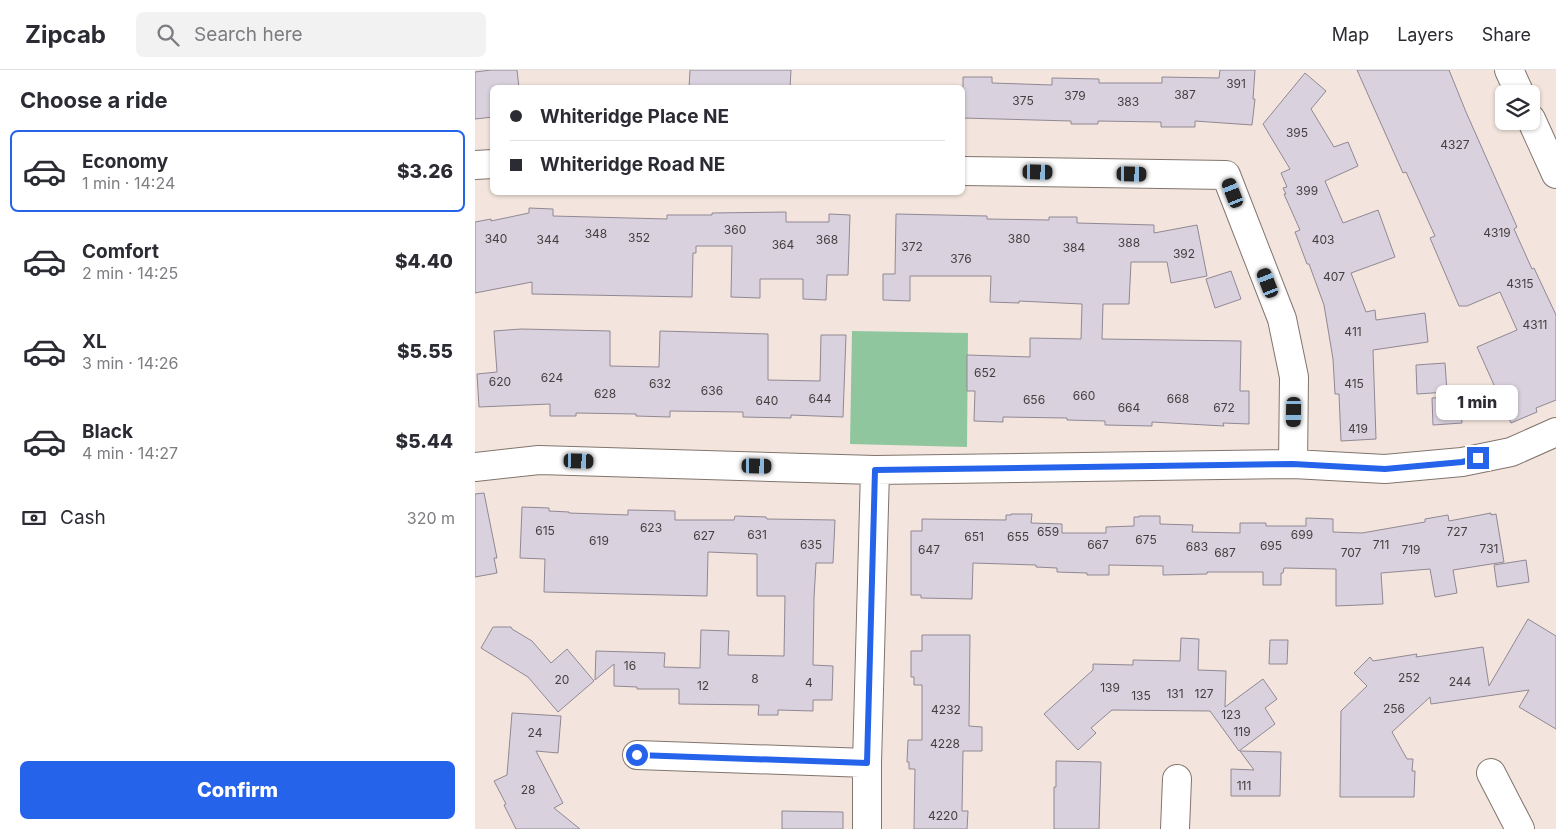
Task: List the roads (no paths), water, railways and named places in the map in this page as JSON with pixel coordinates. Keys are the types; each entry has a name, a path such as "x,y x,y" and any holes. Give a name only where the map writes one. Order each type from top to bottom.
{"street":[{"path":"1509,70 1516,85"},
{"path":"1541,123 1556,174"},
{"path":"475,165 490,164"},
{"path":"965,171 1226,175 1282,319 1294,377 1293,464"},
{"path":"475,467 539,460 875,470 1293,464 1385,469 1462,462 1511,452 1556,432"},
{"path":"867,829 875,470"},
{"path":"637,755 867,763"},
{"path":"1491,773 1520,829"},
{"path":"1175,829 1177,778"}]}
